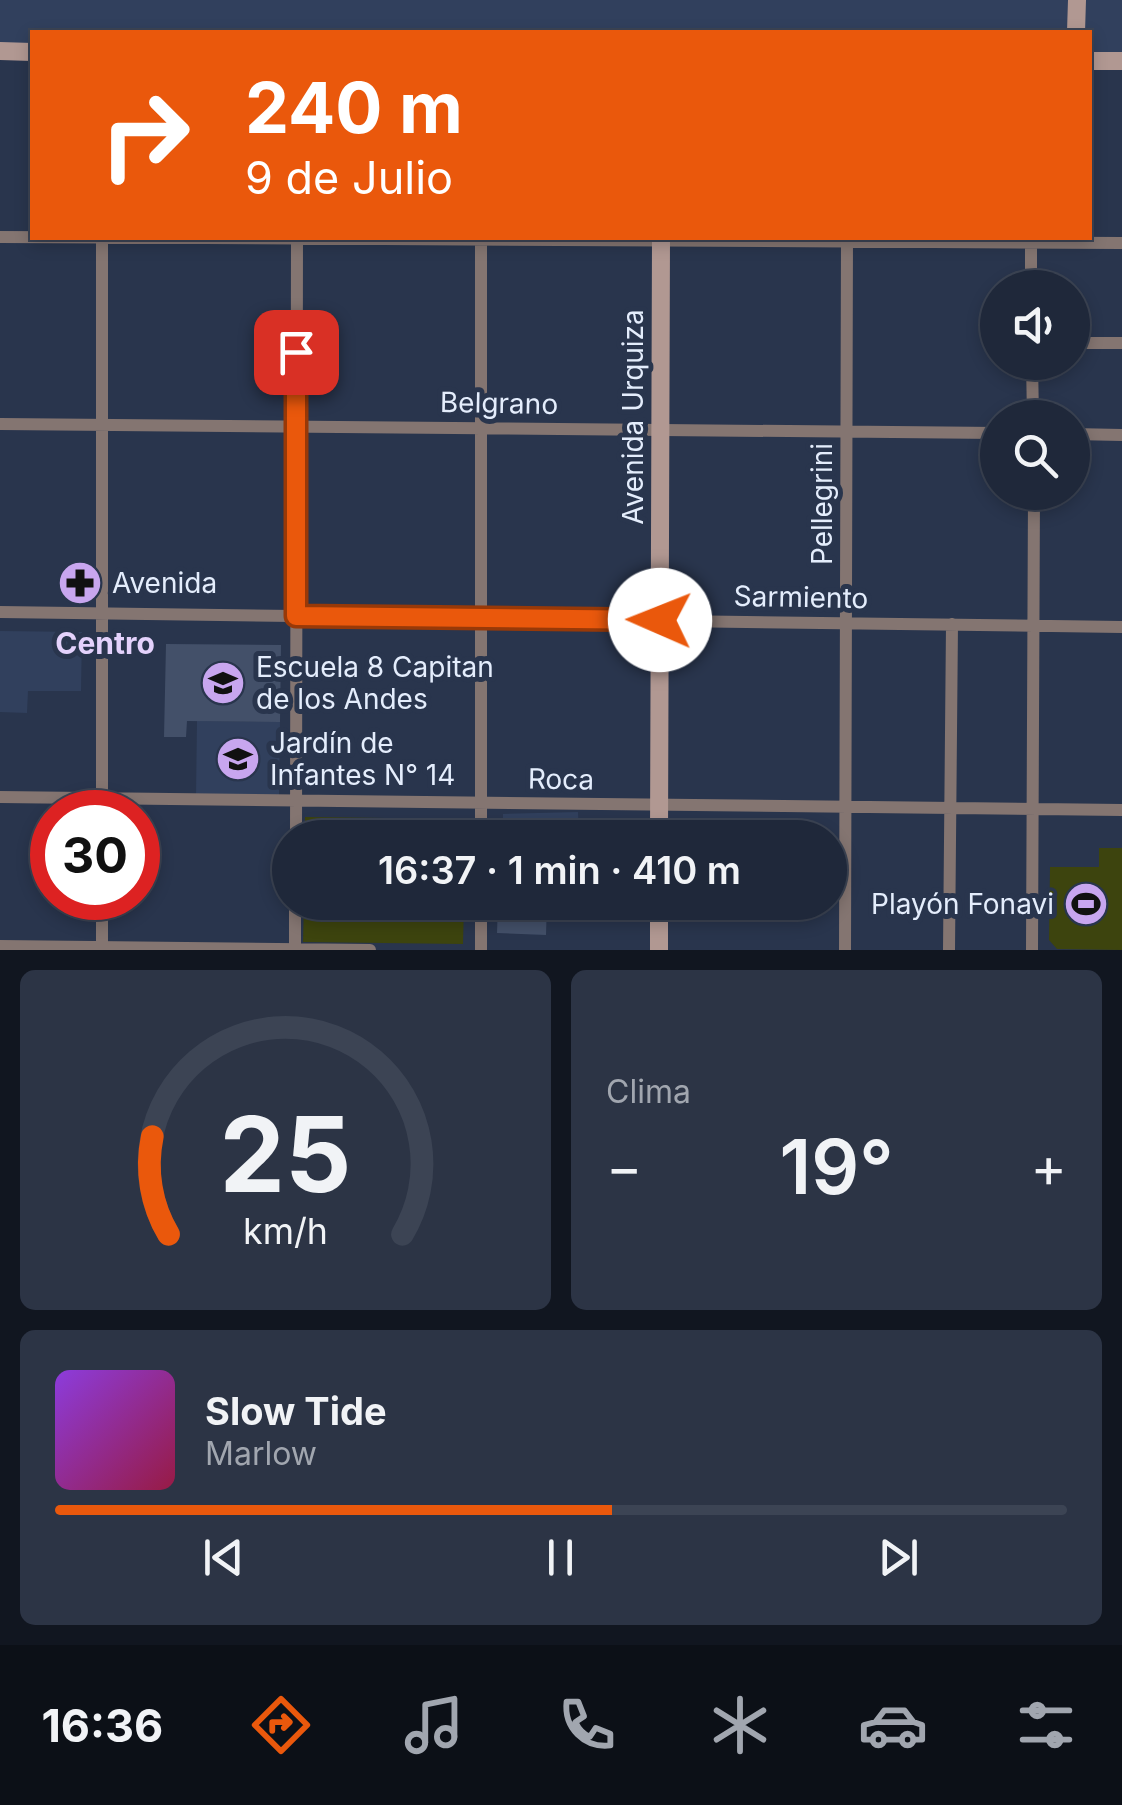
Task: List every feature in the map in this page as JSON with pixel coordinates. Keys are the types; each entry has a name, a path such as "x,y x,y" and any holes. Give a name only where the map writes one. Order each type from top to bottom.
{"street":[{"path":"1076,30 1077,0"},
{"path":"0,51 30,52"},
{"path":"1092,61 1122,62"},
{"path":"0,237 30,237"},
{"path":"102,240 102,790"},
{"path":"296,820 297,240"},
{"path":"480,240 481,820"},
{"name":"Avenida Urquiza","path":"659,820 661,240"},
{"name":"Pellegrini","path":"845,950 847,240"},
{"path":"1032,270 1031,240 1122,243"},
{"path":"1090,343 1122,343"},
{"name":"Belgrano","path":"0,424 980,433"},
{"path":"1090,434 1122,434"},
{"path":"1032,950 1034,510"},
{"name":"Sarmiento","path":"0,612 1122,627"},
{"path":"950,950 952,624"},
{"name":"Roca","path":"0,797 30,797"},
{"name":"Roca","path":"160,798 1122,810"},
{"path":"102,920 102,948"},
{"path":"296,920 296,949"},
{"path":"481,920 481,950"},
{"path":"658,950 659,920"},
{"path":"0,946 370,950"}],"shaded area":[{"path":"0,0 1122,0 1122,61 1092,61 1092,30 30,30 30,52 0,51"},
{"path":"0,631 82,632 81,691 28,691 27,713 0,712"},
{"name":"Jardín de Infantes N° 14","path":"197,721 280,722 279,797 196,796"},
{"path":"578,812 578,820 503,820 503,814"}],"green space":[{"path":"305,817 465,819 465,820"},
{"name":"Playón Fonavi","path":"1099,848 1122,848 1122,950 1057,949 1049,940 1050,867 1099,867"},
{"path":"304,920 464,920 463,944 303,942"}],"building":[{"name":"Escuela 8 Capitan de los Andes","path":"166,644 281,645 280,722 187,721 186,737 164,737"},
{"path":"497,920 546,920 546,935 497,933"}],"place":[{"name":"Avenida","path":"80,583"},
{"name":"Escuela 8 Capitan de los Andes","path":"223,683"},
{"name":"Jardín de Infantes N° 14","path":"238,759"},
{"name":"Playón Fonavi","path":"1086,904"}],"district":[{"name":"Centro","path":"105,643"}],"route":[{"path":"296,352 296,616 660,620"}]}
